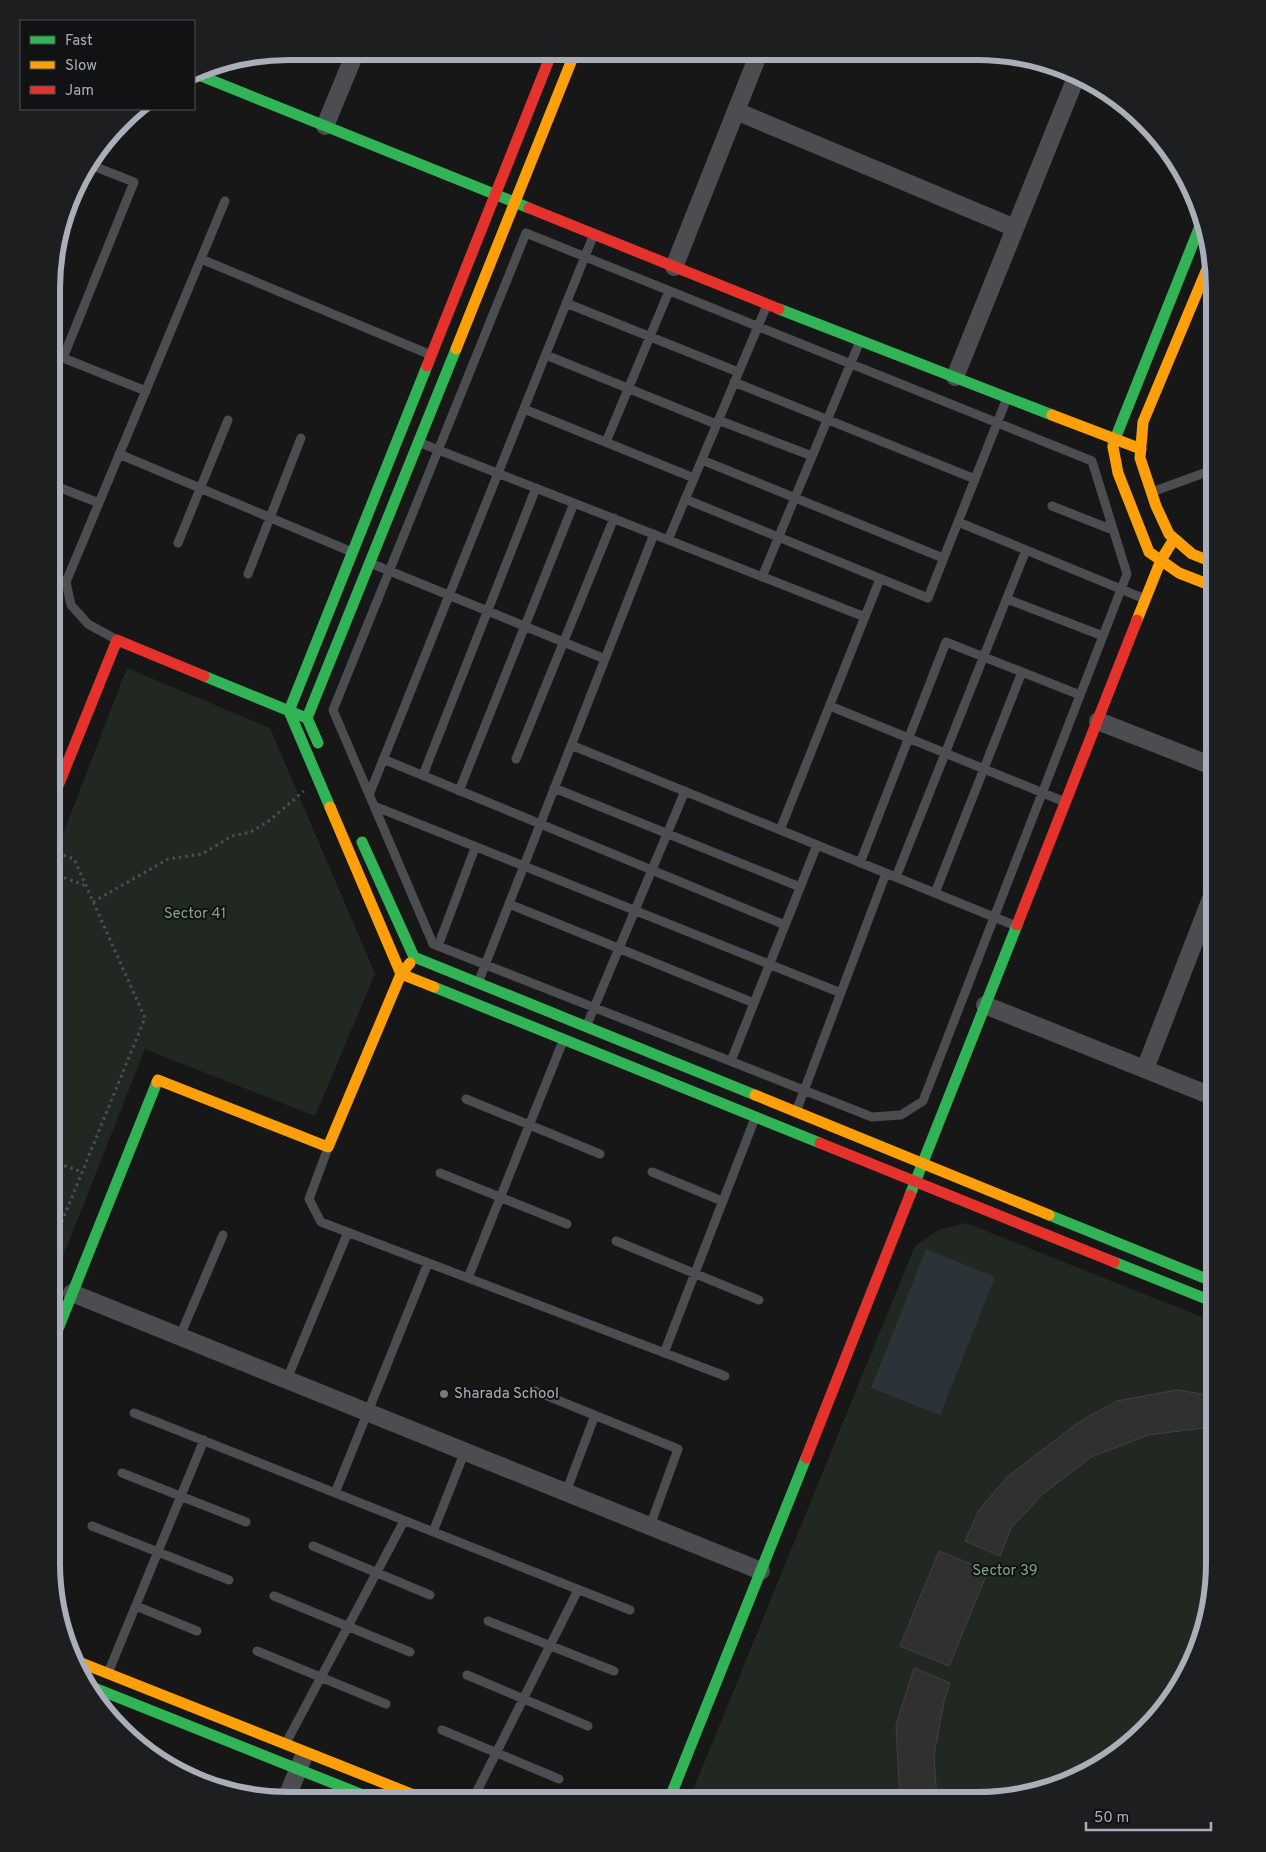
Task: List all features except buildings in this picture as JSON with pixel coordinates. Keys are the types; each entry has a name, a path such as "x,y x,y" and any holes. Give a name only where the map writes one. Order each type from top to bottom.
{"street":[{"path":"326,126 353,60"},
{"path":"549,60 289,711 401,974 1206,1299"},
{"path":"307,718 573,60"},
{"path":"674,266 757,60"},
{"path":"202,77 767,304 1141,449"},
{"path":"955,377 1074,82"},
{"path":"736,111 1015,228"},
{"path":"1198,231 1114,444 1118,473 1149,552 1179,572 1206,582"},
{"path":"1206,272 1144,422 1140,458 1169,534 1192,554 1206,559"},
{"path":"672,1792 1161,560 1174,539"},
{"path":"60,781 117,640 307,718 323,754"},
{"path":"1098,721 1206,764"},
{"path":"358,833 414,957 1206,1279"},
{"path":"1145,1069 1206,912"},
{"path":"60,1324 158,1080 328,1147 401,974 414,957"},
{"path":"985,1005 1206,1094"},
{"path":"72,1293 761,1571"},
{"path":"84,1664 407,1792"},
{"path":"99,1690 356,1792"},
{"path":"289,1792 306,1751"}],"lane":[{"path":"63,358 134,182 96,167"},
{"path":"117,640 88,624 71,605 66,582 225,202"},
{"path":"526,233 585,257 1092,461 1127,574 923,1101 901,1115 872,1117 433,944 333,710 526,233"},
{"path":"369,794 594,234"},
{"path":"201,259 431,355"},
{"path":"606,442 669,291"},
{"path":"566,303 738,372"},
{"path":"668,540 767,304"},
{"path":"762,577 860,340"},
{"path":"546,355 717,422 812,456"},
{"path":"60,357 146,391"},
{"path":"734,382 975,479"},
{"path":"685,500 928,598 1007,397"},
{"path":"524,409 694,478"},
{"path":"178,543 228,420"},
{"path":"248,574 301,438"},
{"path":"418,442 865,617"},
{"path":"119,454 352,552"},
{"path":"702,460 943,558"},
{"path":"1152,492 1206,472"},
{"path":"60,487 99,503"},
{"path":"422,776 536,488"},
{"path":"459,791 574,503"},
{"path":"1052,506 1113,530"},
{"path":"516,759 614,518"},
{"path":"958,522 1146,599"},
{"path":"478,983 654,534"},
{"path":"896,877 1026,550"},
{"path":"369,563 605,659"},
{"path":"780,830 880,579"},
{"path":"1007,599 1103,636"},
{"path":"860,863 946,642 1080,695"},
{"path":"935,893 1022,672"},
{"path":"830,706 1065,802"},
{"path":"572,745 1016,926"},
{"path":"383,759 785,925"},
{"path":"554,788 800,887"},
{"path":"586,1027 685,791"},
{"path":"374,806 841,993"},
{"path":"731,1061 817,845"},
{"path":"438,946 475,848"},
{"path":"796,1113 886,873"},
{"path":"509,904 754,1003"},
{"path":"468,1278 564,1040"},
{"path":"466,1099 600,1154"},
{"path":"664,1352 755,1117"},
{"path":"328,1147 309,1199 321,1222 725,1376"},
{"path":"652,1172 722,1201"},
{"path":"440,1173 567,1224"},
{"path":"287,1380 348,1232"},
{"path":"180,1336 223,1235"},
{"path":"616,1241 759,1300"},
{"path":"335,1493 428,1263"},
{"path":"535,1391 678,1449 650,1526"},
{"path":"134,1413 630,1610"},
{"path":"566,1492 595,1415"},
{"path":"108,1673 204,1440"},
{"path":"433,1532 465,1451"},
{"path":"122,1473 246,1522"},
{"path":"286,1743 404,1520"},
{"path":"92,1526 229,1580"},
{"path":"313,1546 430,1595"},
{"path":"476,1792 578,1590"},
{"path":"274,1596 410,1652"},
{"path":"136,1606 197,1631"},
{"path":"488,1621 614,1671"},
{"path":"257,1651 386,1704"},
{"path":"467,1675 588,1726"},
{"path":"442,1730 559,1779"}],"path":[{"path":"93,902 168,859 202,854 232,836 251,832 270,820 318,779"},
{"path":"60,853 74,859 145,1018 60,1226"},
{"path":"60,876 86,885"},
{"path":"60,1164 82,1172"}],"green space":[{"name":"Sector 41","path":"127,668 270,728 375,974 315,1116 145,1049 60,1264 60,842"},
{"name":"Sector 39","path":"966,1223 1206,1319 1206,1578 1202,1608 1189,1651 1159,1702 1139,1725 1116,1745 1065,1775 1022,1788 992,1792 692,1792 915,1246 938,1230"}],"shaded area":[{"path":"926,1249 995,1277 940,1415 871,1388"}],"traffic: fast":[{"path":"202,77 529,208"},
{"path":"1113,447 1198,231"},
{"path":"779,309 1052,415"},
{"path":"318,743 307,718 456,349"},
{"path":"330,807 289,711 427,366"},
{"path":"204,676 304,717"},
{"path":"362,842 414,957 755,1095"},
{"path":"910,1195 1017,925"},
{"path":"434,987 820,1143"},
{"path":"60,1324 157,1082"},
{"path":"1049,1215 1206,1279"},
{"path":"1114,1262 1206,1299"},
{"path":"672,1792 806,1458"},
{"path":"99,1690 355,1792"}],"traffic: slow":[{"path":"456,349 572,60"},
{"path":"1206,272 1143,422 1140,458 1156,506 1169,534 1192,554 1206,559"},
{"path":"1052,415 1141,449"},
{"path":"1113,447 1118,473 1149,552 1179,573 1206,584"},
{"path":"1137,620 1161,560 1174,539"},
{"path":"330,807 401,974 434,987"},
{"path":"157,1082 158,1080 328,1147 401,974 410,963"},
{"path":"755,1095 1049,1215"},
{"path":"84,1664 406,1792"}],"traffic: jam":[{"path":"427,366 549,60"},
{"path":"529,208 779,309"},
{"path":"1017,925 1137,620"},
{"path":"60,781 117,640 204,676"},
{"path":"820,1143 1114,1262"},
{"path":"806,1458 910,1195"}],"place":[{"name":"Sharada School","path":"444,1394"}]}
